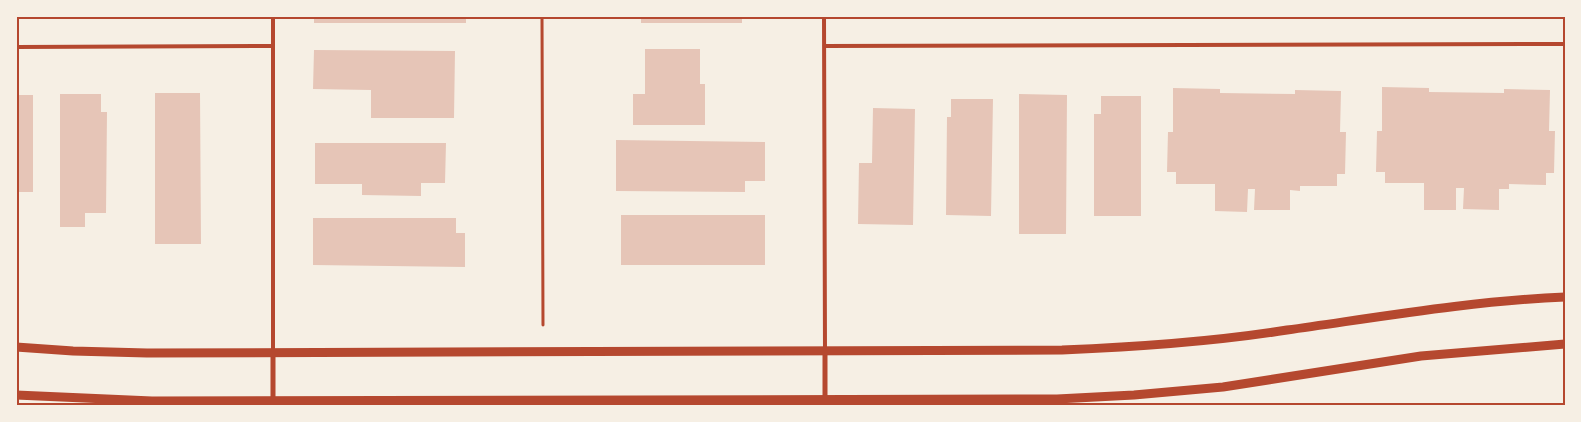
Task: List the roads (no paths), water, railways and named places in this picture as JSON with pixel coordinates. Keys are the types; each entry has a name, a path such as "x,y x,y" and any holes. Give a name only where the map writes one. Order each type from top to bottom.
{"street":[{"path":"16,347 147,353 968,352 1142,347 1278,332 1451,306 1565,297"},
{"path":"16,395 152,401 825,403 1056,399 1134,395 1223,387 1421,356 1565,344"},
{"path":"825,351 825,403"},
{"path":"273,353 273,400"}],"lane":[{"path":"273,16 273,353"},
{"path":"824,16 825,351"},
{"path":"824,46 1565,44"},
{"path":"16,46 273,46"}]}
